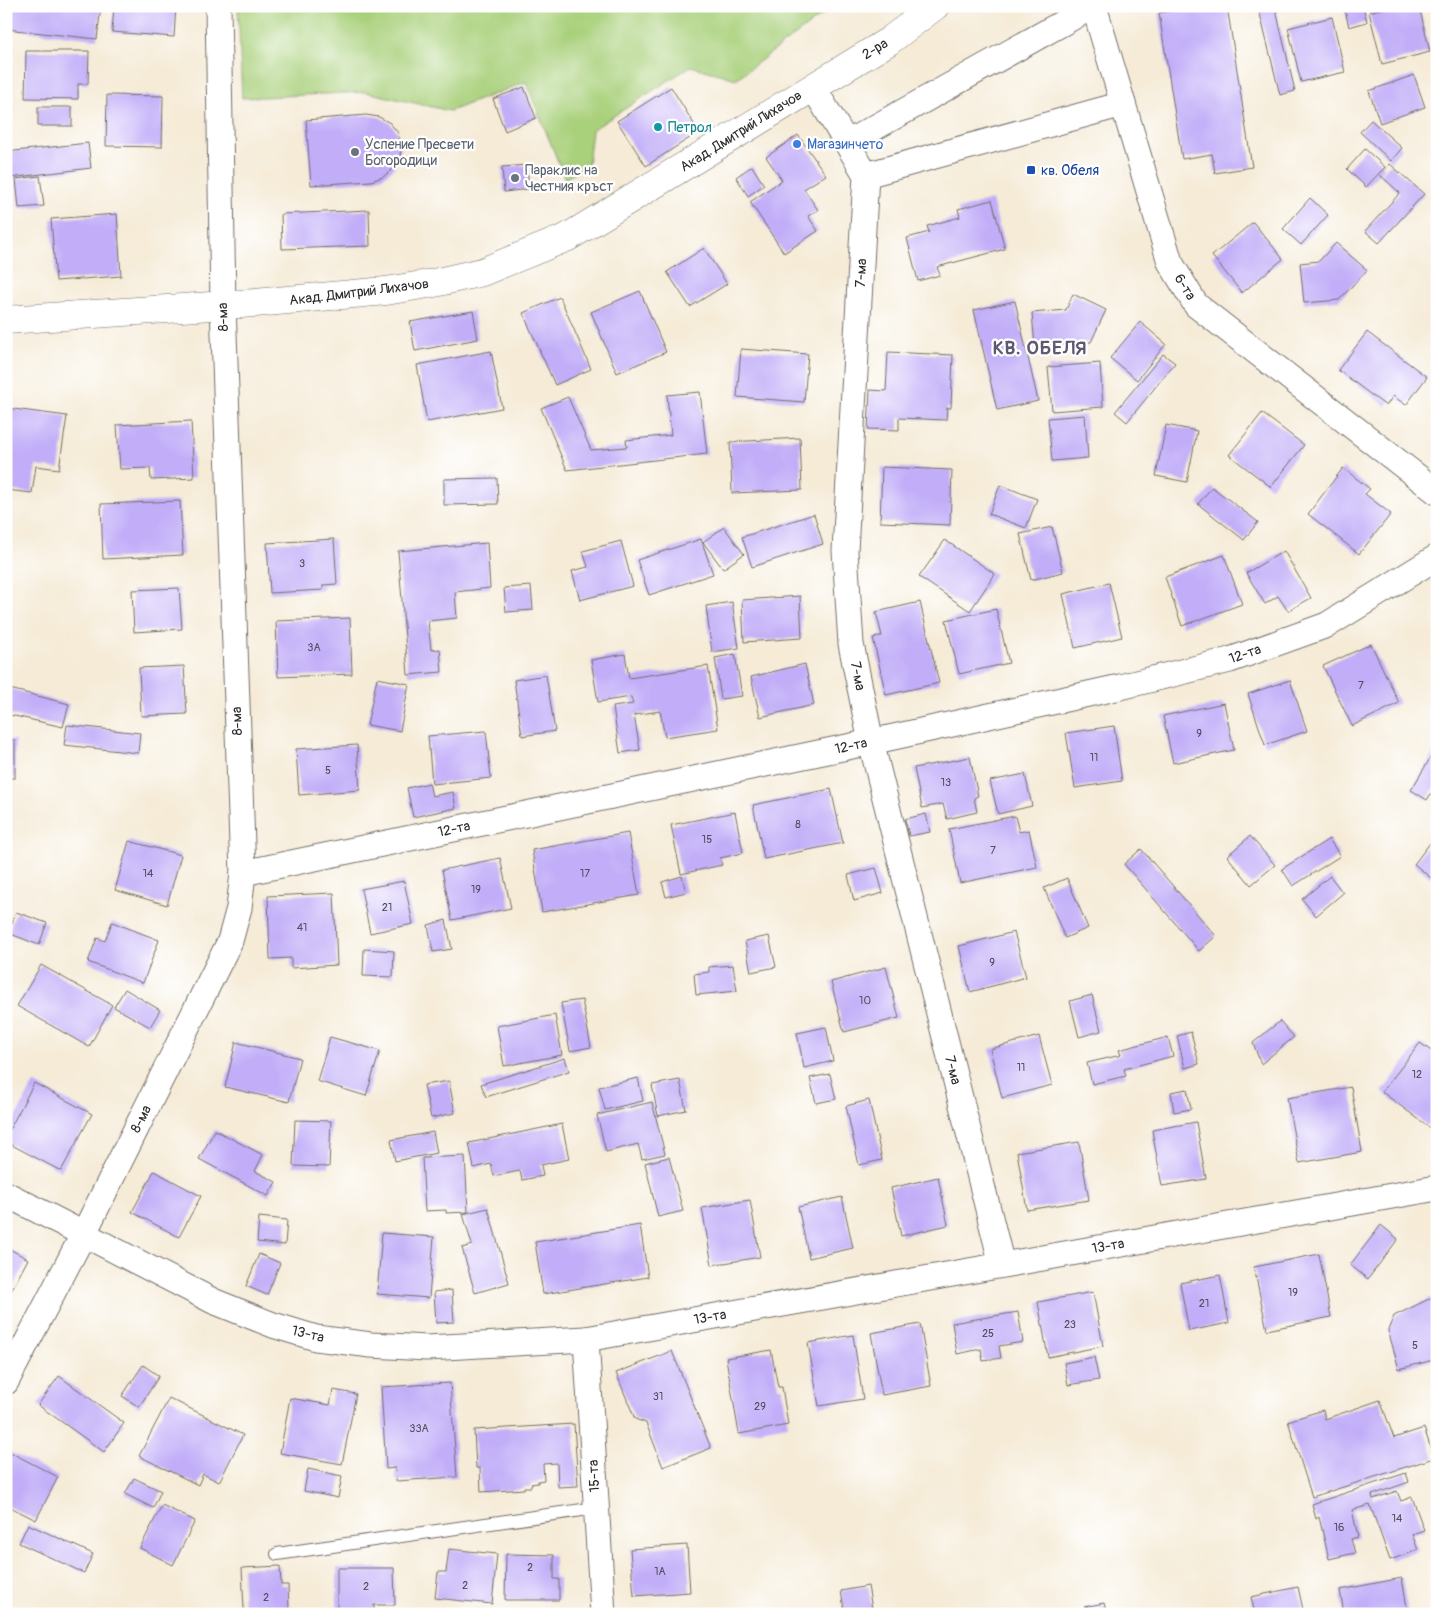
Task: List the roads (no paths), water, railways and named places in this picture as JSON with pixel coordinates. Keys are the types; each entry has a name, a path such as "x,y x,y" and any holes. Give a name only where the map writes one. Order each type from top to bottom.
{"street":[{"name":"8-ма","path":"6,1382 83,1235 230,941 239,908 243,873 222,305 218,6"},
{"name":"2-ра","path":"813,87 889,41 935,6"},
{"path":"847,143 1093,6"},
{"name":"6-та","path":"1093,6 1170,262 1196,305 1437,492"},
{"name":"Акад. Дмитрий Лихачов","path":"6,320 386,291 434,284 482,272 568,237 813,87"},
{"path":"813,87 866,175 1123,104"},
{"name":"7-ма","path":"866,175 845,551 851,644 871,742 1002,1265"},
{"name":"12-та","path":"243,873 871,742 1120,687 1230,660 1327,625 1437,557"},
{"name":"13-та","path":"6,1194 212,1301 273,1325 316,1338 371,1346 427,1348 586,1339 1437,1188"},
{"name":"15-та","path":"586,1339 603,1614"}],"lane":[{"path":"277,1554 596,1508"}],"place":[{"name":"Петрол","path":"658,127"},
{"name":"Магазинчето","path":"797,144"},
{"name":"Успение Пресвети Богородици","path":"355,152"},
{"name":"кв. Обеля","path":"1031,170"},
{"name":"Параклис на Честния кръст","path":"515,178"}],"district":[{"name":"КВ. ОБЕЛЯ","path":"1040,348"}]}
